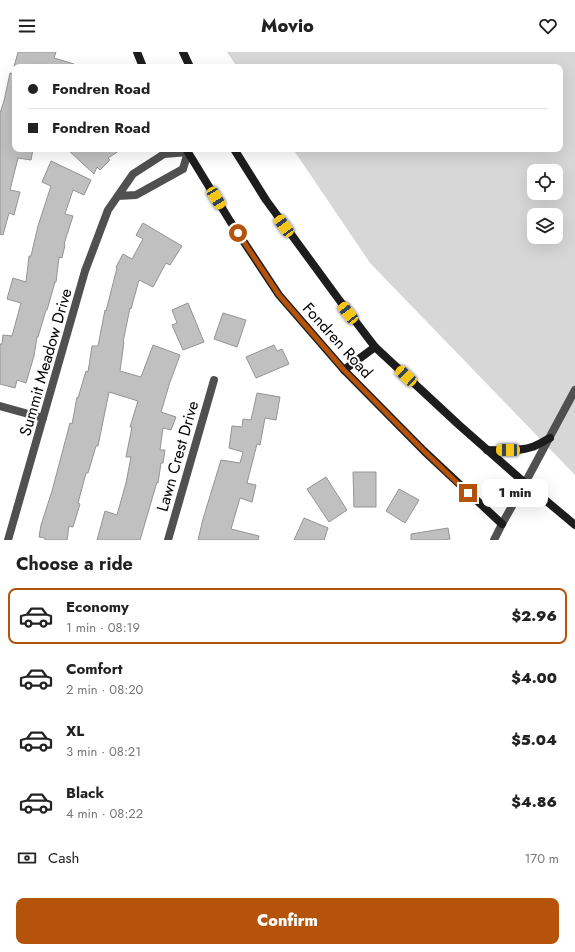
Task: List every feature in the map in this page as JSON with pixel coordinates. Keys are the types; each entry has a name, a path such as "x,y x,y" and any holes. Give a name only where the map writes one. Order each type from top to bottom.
{"main road":[{"path":"137,52 142,64"},
{"path":"183,52 189,64"},
{"name":"Fondren Road","path":"190,152 230,221 279,295 344,370 424,451 502,524"},
{"name":"Fondren Road","path":"236,152 266,200 375,347 487,450 575,525"},
{"path":"344,370 375,347"},
{"path":"487,450 508,450 534,447 550,438"}],"street":[{"name":"Summit Meadow Drive","path":"8,540 86,271 108,210 133,174 164,154 176,152"},
{"path":"118,196 136,196 183,169 188,152"},
{"name":"Lawn Crest Drive","path":"168,540 214,380"},
{"path":"494,540 575,390"},
{"path":"0,406 43,418"}],"shaded area":[{"path":"227,52 575,52 575,475 370,263 295,152 563,152 563,64 235,64"}],"building":[{"path":"18,52 56,52 54,58 74,64 15,64"},
{"path":"10,73 12,73 12,152 32,152 31,160 18,158 10,190 20,192 14,215 9,213 3,235 0,234 0,113"},
{"path":"70,152 117,152 108,158 110,160 100,170 97,167 94,174"},
{"path":"51,161 91,180 84,195 73,190 65,214 73,216 64,244 62,258 59,257 56,282 37,337 34,356 26,383 17,380 15,388 0,384 0,344 2,344 3,335 12,336 21,303 7,299 13,278 26,282 29,256 31,256 38,226 51,186 42,182"},
{"path":"143,223 182,246 170,265 166,263 153,287 139,280 131,309 130,308 123,342 120,371 141,377 153,345 180,355 161,412 176,417 171,430 163,428 160,450 165,450 163,463 161,463 158,483 157,482 140,540 97,540 105,511 117,515 126,483 131,457 126,457 132,427 130,427 138,401 109,392 98,446 96,446 88,473 86,473 78,503 80,504 73,527 69,526 67,540 45,540 45,538 39,537 41,525 52,491 70,423 72,424 77,397 78,398 86,371 88,372 92,346 98,346 116,267 123,254 132,259 143,239 136,235"},
{"path":"188,303 204,342 183,350 172,325 177,323 172,310"},
{"path":"223,313 246,320 237,347 214,339"},
{"path":"274,345 277,351 282,349 289,364 256,378 246,357"},
{"path":"257,393 280,397 276,420 265,418 260,445 257,444 247,483 256,485 252,502 240,498 231,529 259,536 258,540 198,540 221,460 240,463 243,452 229,448 232,426 242,427 243,419 251,420"},
{"path":"353,472 376,472 376,507 354,507"},
{"path":"326,477 347,510 329,522 307,489"},
{"path":"399,489 419,500 405,523 386,511"},
{"path":"304,518 328,528 324,540 294,540"},
{"path":"448,528 450,539 411,540 411,534"}],"route":[{"path":"238,233 279,295 344,370 468,493"}]}
